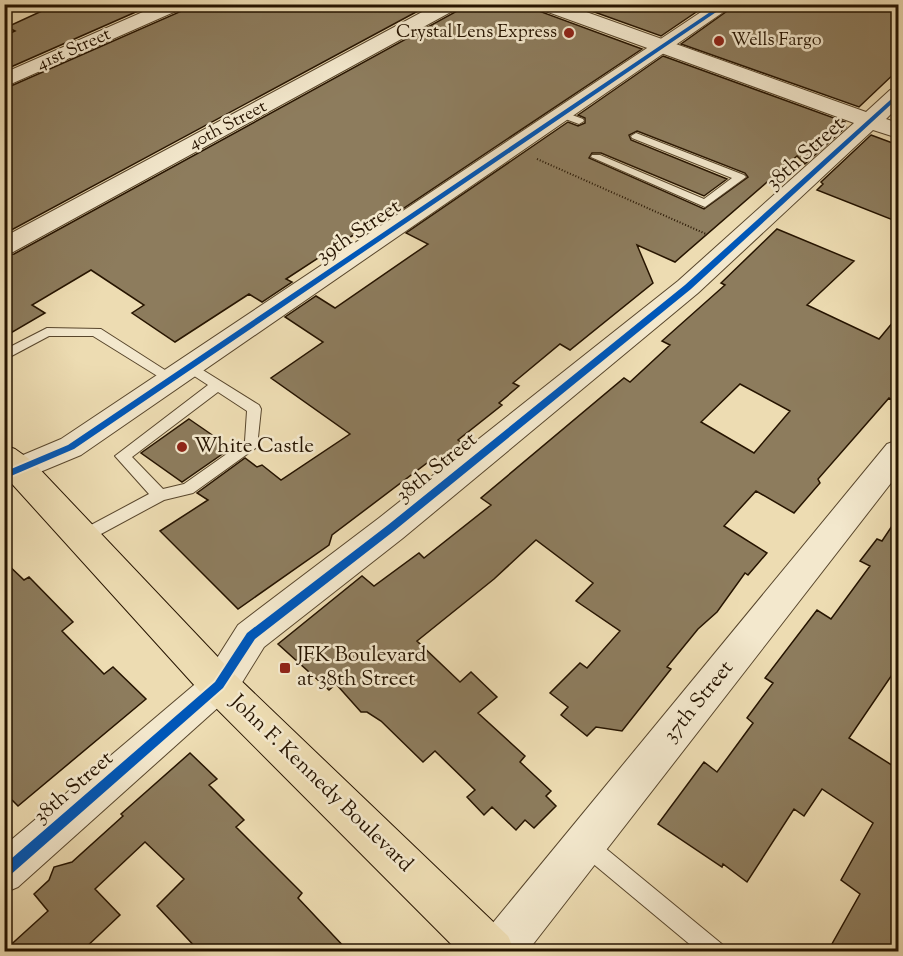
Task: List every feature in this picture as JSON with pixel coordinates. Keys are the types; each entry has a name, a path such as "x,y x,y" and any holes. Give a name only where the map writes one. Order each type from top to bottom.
{"main road":[{"name":"John F. Kennedy Boulevard","path":"10,468 82,537 219,685 492,951"}],"street":[{"name":"41st Street","path":"4,81 177,4"},
{"name":"40th Street","path":"4,247 452,4"},
{"path":"544,4 898,130"},
{"name":"39th Street","path":"10,468 70,447 574,116 726,4"},
{"name":"38th Street","path":"4,873 219,685 251,636 391,528 688,287 898,95"},
{"name":"37th Street","path":"498,951 898,452"}],"lane":[{"path":"596,157 705,204 740,177 636,136"},
{"path":"4,356 47,332 96,332 181,373 216,386 254,409 252,443 188,489 160,495 82,537"},
{"path":"160,495 122,456 216,386"},
{"path":"585,844 716,951"}],"path":[{"path":"534,158 706,234"}],"building":[{"path":"57,4 154,4 4,70 4,36 15,31 7,27"},
{"path":"188,4 431,4 4,234 4,89 184,10"},
{"path":"463,4 532,4 536,10 642,49 383,222 378,219 286,279 292,282 262,302 249,294 175,342 132,313 144,305 91,270 32,305 45,313 4,337 4,256 14,254 459,10"},
{"path":"572,4 708,4 661,36"},
{"path":"737,4 898,4 898,70 859,107 681,44"},
{"path":"663,56 845,122 842,125 846,127 805,164 797,156 675,262 637,245 653,283 570,350 560,344 513,383 519,386 499,403 502,405 458,440 466,446 443,463 435,457 332,535 329,545 238,609 160,531 208,500 197,493 245,458 257,467 262,465 281,480 350,434 271,378 323,342 285,317 316,296 335,308 428,244 406,233 568,122 578,126 585,123 585,118 578,115","holes":["637,131 745,173 748,177 704,209 589,158 592,153 601,153 704,196 727,179 631,140 629,135"]},
{"path":"871,135 898,145 898,222 817,190 823,184 821,182"},
{"path":"777,229 854,261 807,305 879,339 898,316 898,403 889,398 818,479 820,483 794,513 756,491 724,526 767,553 748,575 745,573 717,612 698,629 667,667 671,669 622,731 596,727 587,736 561,715 568,707 550,693 580,663 587,668 620,631 576,601 593,583 536,540 494,579 417,641 460,682 471,672 497,697 478,713 525,756 520,762 551,791 546,796 556,806 534,828 525,820 516,830 492,807 484,815 467,797 475,790 435,751 423,762 381,721 367,712 361,712 336,684 329,690 278,644 362,576 374,586 419,553 424,558 491,505 481,498 624,378 630,382 670,345 662,341 725,285 721,283","holes":["740,384 790,411 754,453 701,422"]},
{"name":"White Castle","path":"189,419 231,448 182,482 141,453"},
{"path":"898,517 898,666 849,738 898,769 898,951 828,951 860,894 841,880 873,823 822,789 804,816 794,809 747,882 723,864 722,867 658,824 704,762 717,772 753,723 747,718 773,683 765,678 817,610 831,619 870,566 860,561 877,539 882,541"},
{"path":"4,561 24,580 29,577 73,622 62,631 104,674 113,667 146,699 18,806 4,792"},
{"path":"190,753 217,779 209,785 244,820 236,827 302,893 298,898 348,951 199,951 157,906 184,879 145,842 95,889 120,915 82,951 4,951 48,911 34,894 49,880 54,867 72,862 123,816 121,814"}],"cycle path":[{"path":"4,476 71,447 726,4"},
{"path":"4,873 219,685 251,636 391,528 688,287 898,95"}],"place":[{"name":"Crystal Lens Express","path":"569,33"},
{"name":"Wells Fargo","path":"719,41"},
{"name":"White Castle","path":"182,447"},
{"name":"JFK Boulevard at 38th Street","path":"285,668"}]}
